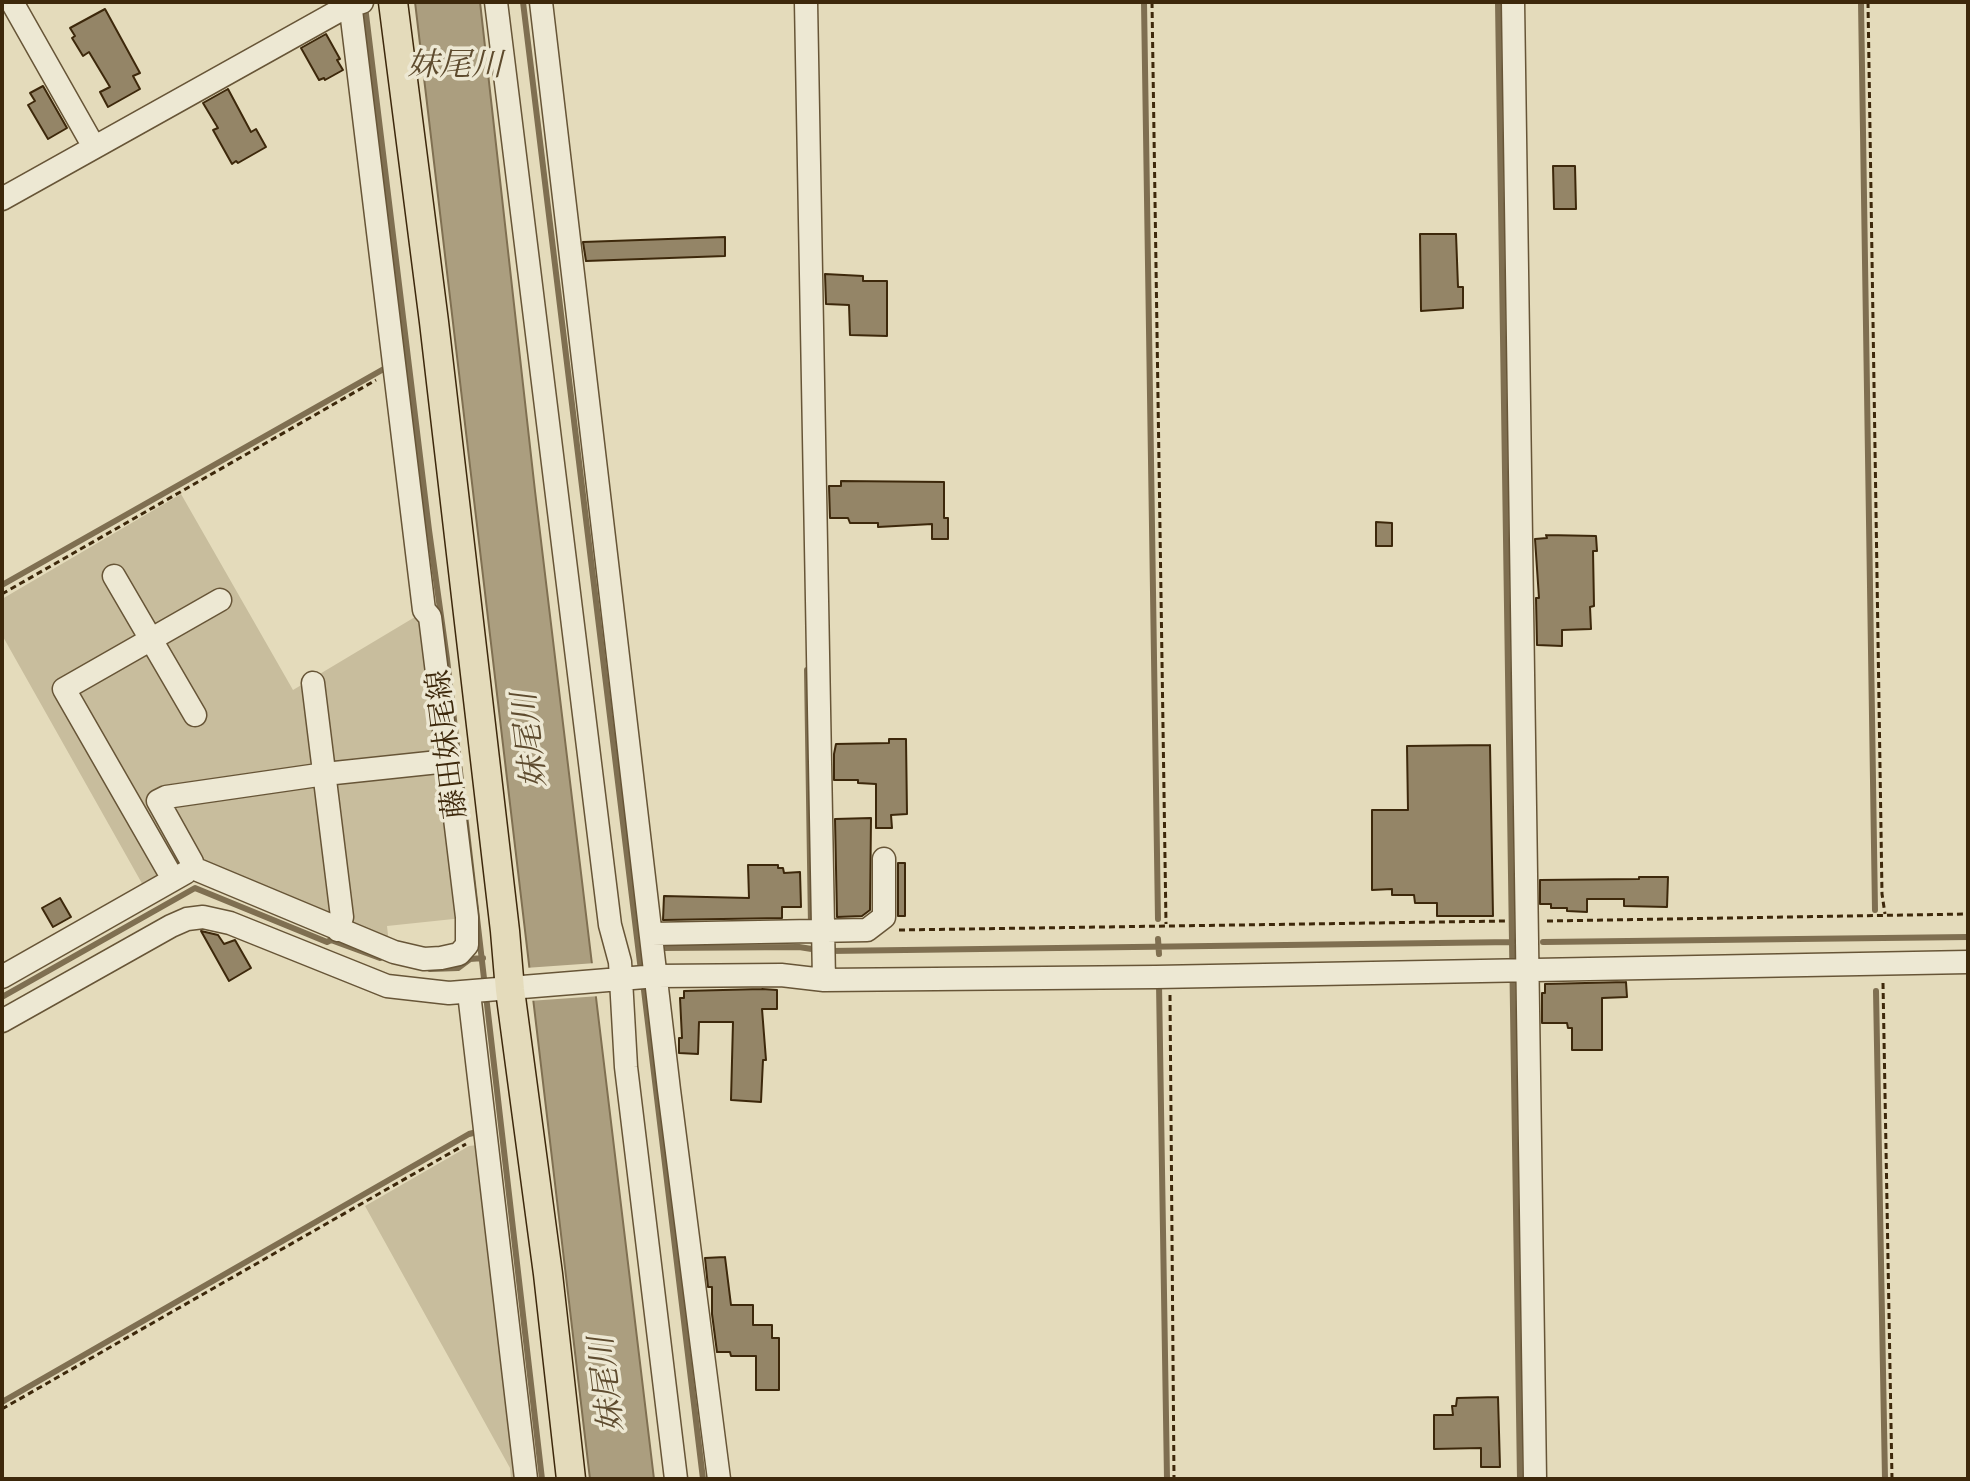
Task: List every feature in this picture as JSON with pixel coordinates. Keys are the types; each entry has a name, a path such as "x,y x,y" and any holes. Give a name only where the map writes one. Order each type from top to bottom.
{"main road":[{"name":"藤田妹尾線","path":"393,2 505,931 495,991 548,1274 571,1479"}],"street":[{"path":"12,2 94,147"},
{"path":"496,2 608,910 620,962 635,978 719,1479"},
{"path":"541,2 652,934 635,978 626,1067 676,1479"},
{"path":"806,2 820,947"},
{"path":"1513,2 1517,921 1529,1105 1535,1479"},
{"path":"2,199 355,3 394,369 424,610 430,617 467,917 467,945 459,954 424,959 358,953 216,919 187,919 2,1021"},
{"path":"114,576 195,715"},
{"path":"220,600 64,689 183,874 338,930 358,953 403,989 495,991 635,978 781,975 820,947 867,930 884,917 884,859"},
{"path":"313,683 342,917 338,930"},
{"path":"2,977 183,874 192,862 158,801 166,797 325,774 448,761"},
{"path":"652,934 1169,976 1968,962"},
{"path":"495,991 485,1134 526,1479"}],"path":[{"path":"1152,2 1166,924"},
{"path":"1868,2 1882,894 1885,916"},
{"path":"2,594 394,369"},
{"path":"867,930 1968,914"},
{"path":"1883,963 1892,1479"},
{"path":"1169,976 1174,1479"},
{"path":"2,1409 485,1134"}],"shaded area":[{"path":"181,494 293,690 415,617 427,620 463,918 387,926 389,944 198,863 144,887 2,635 2,599"},
{"path":"478,1145 520,1479 511,1479 510,1468 365,1206 469,1146"}],"water":[{"name":"妹尾川","path":"415,2 480,2 535,491 654,1479 590,1479"}],"pier":[{"path":"596,963 600,996 529,1001 525,968"}],"building":[{"path":"105,9 140,73 133,76 140,89 108,107 100,92 110,87 89,52 83,56 70,28"},
{"path":"326,34 343,70 319,80 301,48"},
{"path":"43,86 67,128 48,139 28,105 35,101 30,93"},
{"path":"228,89 251,132 256,129 266,147 232,164 213,130 218,128 203,103"},
{"path":"1553,166 1575,166 1576,209 1554,209"},
{"path":"1420,234 1456,234 1458,287 1463,287 1463,308 1421,311"},
{"path":"725,237 725,256 586,261 583,242"},
{"path":"825,274 863,276 863,281 887,281 887,336 850,335 849,305 826,304"},
{"path":"841,481 944,482 944,518 948,518 948,539 932,539 932,524 878,527 878,523 850,523 848,518 830,518 829,486 841,486"},
{"path":"1376,522 1392,523 1392,546 1376,546"},
{"path":"1546,535 1596,536 1591,629 1562,630 1562,646 1537,645 1536,598 1539,598 1535,539 1547,538"},
{"path":"889,739 906,739 907,814 891,815 892,828 876,828 876,784 834,780 834,754 836,744 889,743"},
{"path":"1490,745 1493,916 1437,916 1437,903 1415,903 1414,895 1392,895 1392,889 1372,890 1372,810 1408,810 1407,746"},
{"path":"871,818 870,910 862,916 837,917 835,819"},
{"path":"898,863 905,863 905,916 898,916"},
{"path":"748,865 778,865 784,873 800,872 801,907 782,907 782,918 663,920 664,896 749,898"},
{"path":"1668,877 1667,907 1624,906 1624,899 1587,899 1587,912 1540,904 1540,880"},
{"path":"60,898 71,917 53,927 42,908"},
{"path":"201,931 218,935 224,944 235,940 251,968 229,981"},
{"path":"1626,982 1627,997 1602,998 1602,1050 1572,1050 1572,1028 1568,1028 1567,1023 1542,1023 1545,984"},
{"path":"777,990 777,1009 762,1009 766,1060 763,1060 761,1102 731,1100 733,1022 699,1022 698,1054 679,1053 679,1038 682,1038 680,998 684,998 684,991"},
{"path":"725,1257 731,1305 753,1305 753,1325 772,1325 772,1338 779,1338 779,1390 756,1390 756,1356 731,1356 730,1352 717,1352 712,1287 708,1287 705,1258"},
{"path":"1498,1397 1500,1467 1481,1467 1481,1448 1434,1449 1434,1415 1453,1415 1452,1406 1456,1406 1457,1398"}],"waterway":[{"path":"523,2 641,971"},
{"path":"1144,2 1158,919"},
{"path":"1498,2 1520,1479"},
{"path":"1861,2 1875,910"},
{"path":"365,6 447,659 542,1479"},
{"path":"2,585 389,366"},
{"path":"807,670 811,926"},
{"path":"2,997 195,888 327,942 331,940 380,958"},
{"path":"1543,942 1968,937"},
{"path":"1158,939 1159,954"},
{"path":"829,951 1514,942"},
{"path":"662,948 799,947 818,950"},
{"path":"430,969 458,968 470,959 483,958"},
{"path":"643,982 703,1479"},
{"path":"1159,984 1167,1479"},
{"path":"1876,991 1885,1479"},
{"path":"2,1402 469,1134 481,1131"}]}
